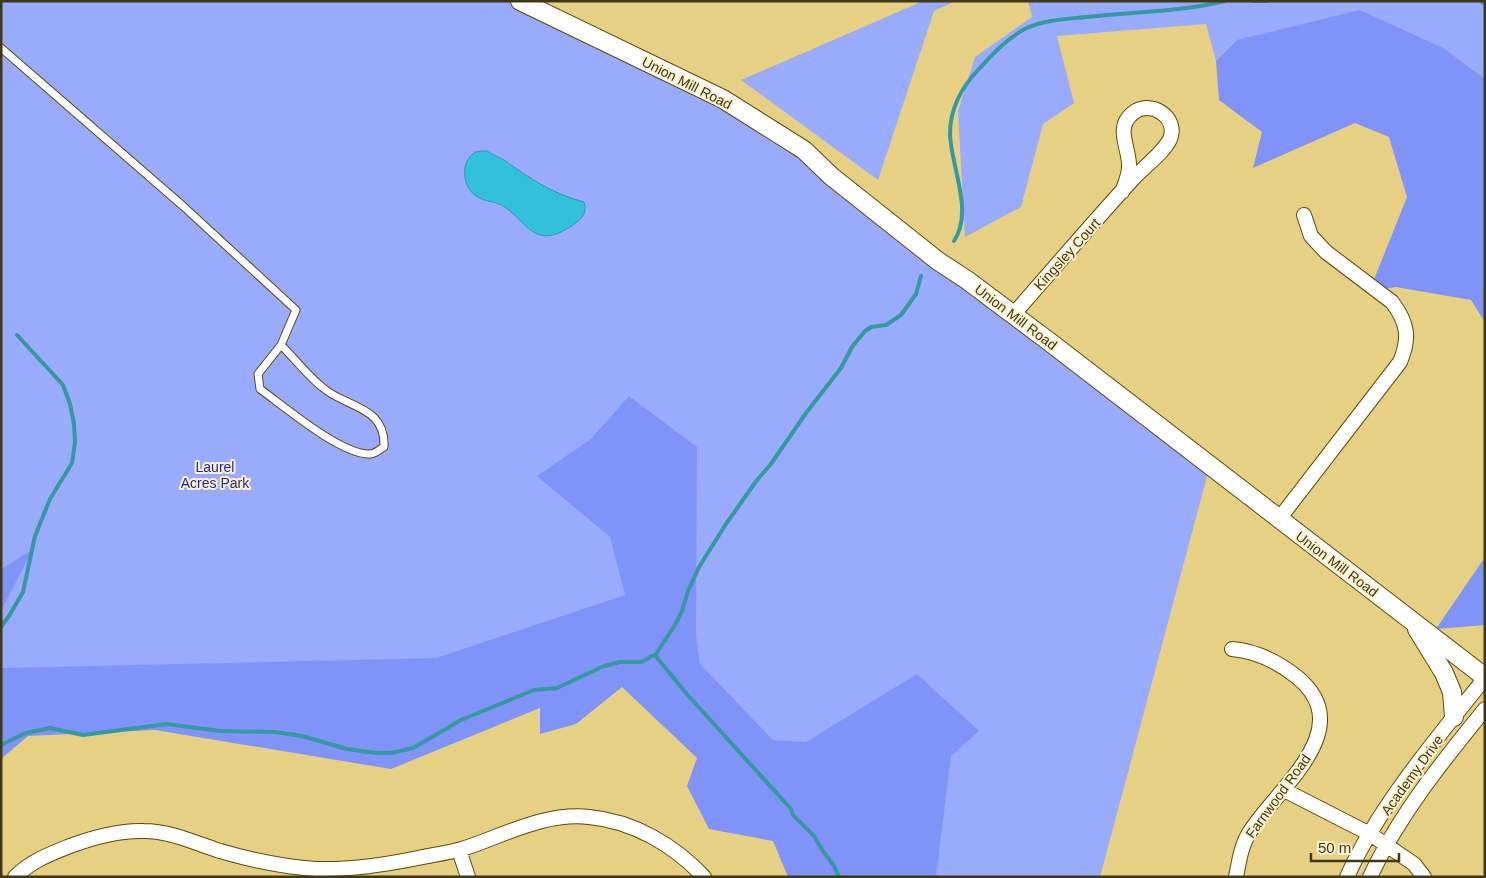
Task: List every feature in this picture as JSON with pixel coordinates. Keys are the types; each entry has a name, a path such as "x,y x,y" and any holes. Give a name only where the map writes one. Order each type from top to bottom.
{"street":[{"name":"Union Mill Road","path":"520,1 701,87 804,150 831,176 938,261 967,280 1058,348 1485,677"},
{"name":"Kingsley Court","path":"1013,315 1171,137 1170,125 1165,115 1155,108 1142,108 1126,120 1123,130 1129,168 1122,192"},
{"path":"1279,519 1400,362 1405,350 1405,325 1400,313 1392,302 1326,252 1311,236 1304,215"},
{"path":"1411,620 1444,673 1452,692 1454,718"},
{"name":"Farnwood Road","path":"1232,649 1256,654 1291,672 1311,690 1321,711 1321,722 1315,745 1284,790 1248,835 1240,856 1236,877"},
{"name":"Academy Drive","path":"1346,877 1361,846 1397,792 1485,677"},
{"name":"Academy Drive","path":"1370,877 1386,845 1416,798 1485,709"},
{"path":"1284,790 1370,834 1414,864 1424,877"},
{"path":"15,877 32,863 48,854 94,836 128,831 163,833 257,861 295,867 316,873 385,864 459,850 532,823 551,819 589,817 609,821 646,834 680,854 704,877"},
{"path":"459,850 468,877"}],"lane":[{"path":"1,48 182,206 296,310 281,346 258,374 260,389 322,435 356,452 372,454 384,447 384,437 380,425 366,410 323,389 281,346"}],"green space":[{"name":"Laurel Acres Park","path":"1,1 513,1 723,99 1210,465 1100,877 818,877 724,718 664,585 554,659 1,698"},
{"path":"923,1 956,1 934,11 878,180 741,80"},
{"path":"1028,1 1485,1 1485,79 1445,49 1237,40 1216,61 1206,24 1057,36 1074,103 1043,124 1021,207 965,237 958,111 975,57 1032,17"}],"shaded area":[{"path":"1360,10 1445,49 1485,79 1485,322 1471,300 1396,287 1369,292 1407,197 1389,137 1355,123 1253,168 1262,132 1219,100 1216,61 1237,40"},
{"path":"487,151 542,185 562,195 584,202 585,211 583,216 561,232 543,236 529,229 503,206 478,197 469,188 466,181 465,168 467,161 476,152"},
{"path":"629,396 697,447 696,635 700,664 773,740 806,742 917,674 979,731 951,756 936,877 788,877 773,841 709,829 687,786 697,758 622,687 576,724 540,734 540,708 391,769 155,730 28,736 1,759 1,668 436,658 625,595 610,537 537,476 591,439"},
{"path":"32,551 1,611 1,569"},
{"path":"1485,557 1485,625 1436,629"}],"waterway":[{"path":"954,241 960,229 962,216 960,189 950,134 954,108 966,84 1013,36 1034,25 1063,19 1173,10 1225,1"},
{"path":"1253,1 1267,1"},
{"path":"1481,1 1485,4"},
{"path":"1,745 26,733 50,728 83,735 167,724 220,731 275,732 302,736 347,749 391,753 413,748 461,720 534,690 557,688 604,666 620,662 641,662 656,654 682,611 688,591 699,567 726,524 841,368 852,347 865,331 871,327 886,325 901,315 916,294 921,276"},
{"path":"1,627 23,592 35,536 50,499 72,463 75,442 70,404 63,385 17,335"},
{"path":"655,655 685,692 791,809 793,815 814,836 839,877"}]}
